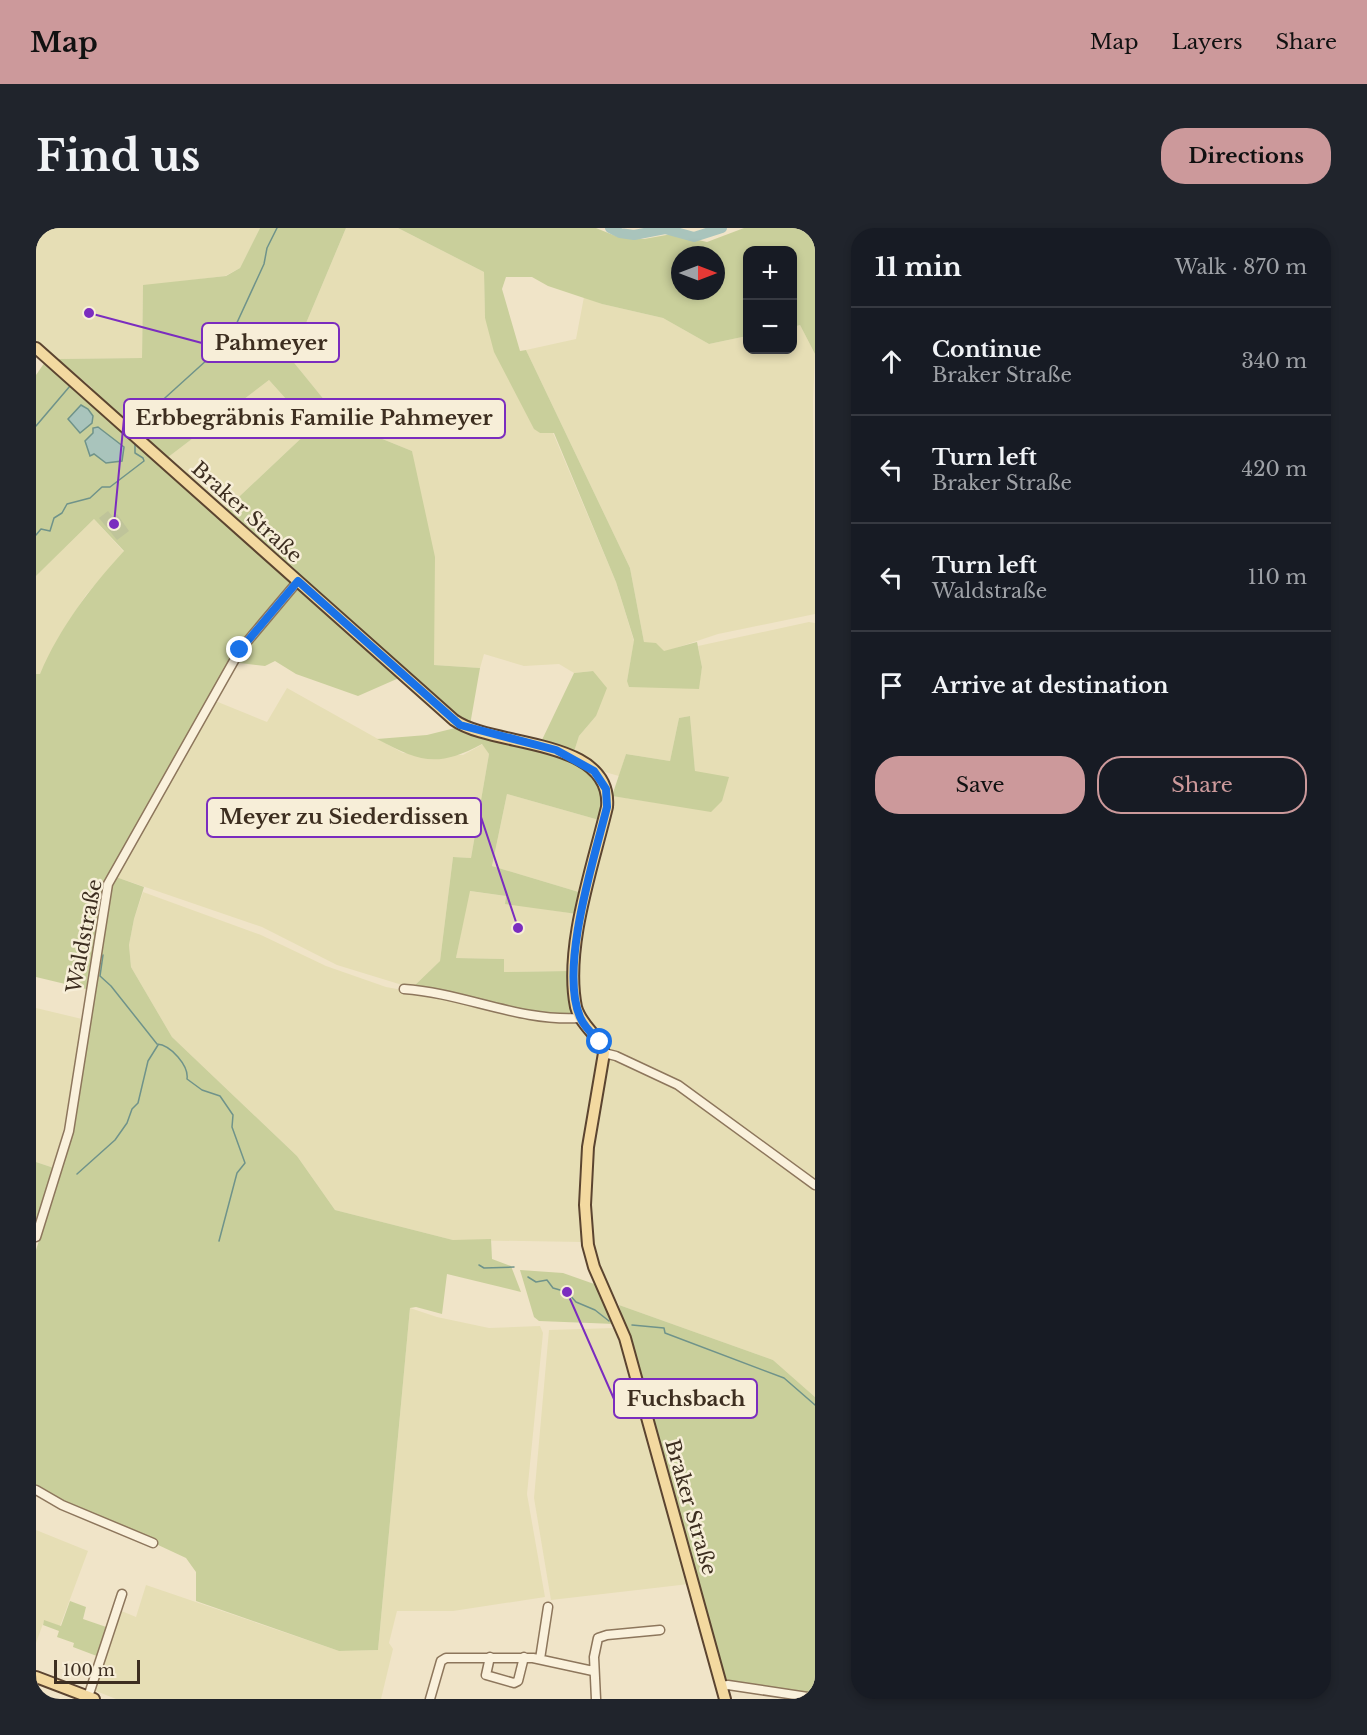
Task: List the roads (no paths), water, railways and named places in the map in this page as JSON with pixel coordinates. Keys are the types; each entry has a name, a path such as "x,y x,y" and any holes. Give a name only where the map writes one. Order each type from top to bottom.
{"main road":[{"name":"Braker Straße","path":"36,348 460,725 566,754 594,771 603,782 608,796 607,807 576,946 574,994 580,1017 600,1042 604,1053 588,1147 585,1205 588,1245 594,1267 625,1338 725,1699"},
{"path":"36,1677 90,1698"}],"street":[{"name":"Waldstraße","path":"36,1237 69,1131 108,884 240,650 298,581"},
{"path":"404,989 565,1019 580,1017"},
{"path":"604,1053 616,1056 678,1085 815,1185"},
{"path":"36,1490 62,1505 153,1543"},
{"path":"90,1698 122,1594"},
{"path":"540,1659 548,1608"},
{"path":"596,1699 593,1671 596,1642 602,1636 660,1630"},
{"path":"490,1657 486,1675 514,1683 518,1681 524,1657"},
{"path":"430,1699 443,1659 524,1657 593,1671"},
{"path":"722,1686 728,1684 815,1698"}],"water":[{"path":"81,405 93,416 92,423 80,433 68,419"},
{"path":"98,427 124,447 122,461 106,463 94,454 90,456 85,441 93,433 93,428"}],"waterway":[{"path":"144,435 145,416 229,340 264,264 267,248 277,228"},
{"path":"610,228 620,233 634,235 665,229 694,237 722,228"},
{"path":"36,426 70,386"},
{"path":"36,535 41,529 50,531 54,518 62,513 67,504 90,498 102,487 110,487 144,461 135,453 135,444"},
{"path":"103,955 100,976 111,986 157,1044 168,1048 178,1057 185,1068 187,1079 202,1090 220,1096 233,1115 232,1127 245,1163 237,1173 219,1241"},
{"path":"77,1174 115,1140 127,1123 132,1109 138,1103 148,1061 158,1045"},
{"path":"479,1265 484,1268 514,1267"},
{"path":"528,1277 536,1282 547,1280 553,1288 567,1292 576,1302 595,1310 609,1321"},
{"path":"632,1325 664,1328 665,1333 784,1378 815,1405"}],"place":[{"name":"Pahmeyer","path":"89,313"},
{"name":"Erbbegräbnis Familie Pahmeyer","path":"114,524"},
{"name":"Meyer zu Siederdissen","path":"518,928"},
{"name":"Fuchsbach","path":"567,1292"}]}
